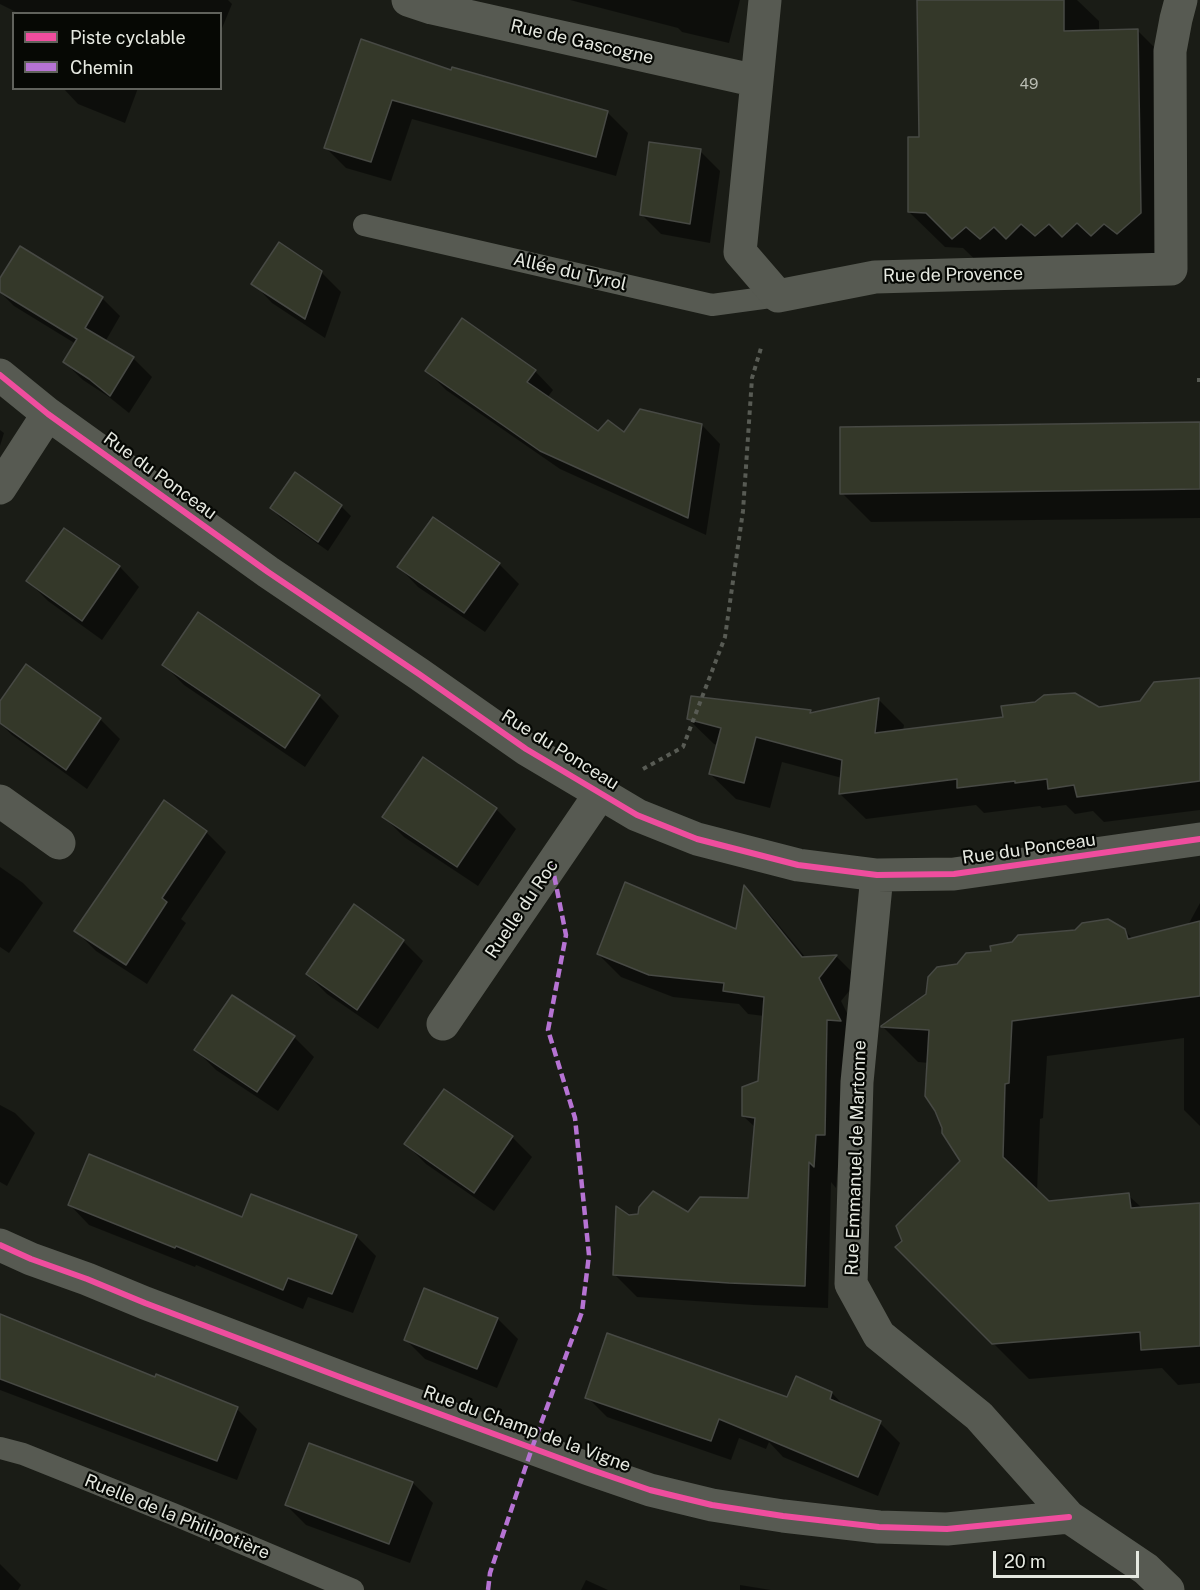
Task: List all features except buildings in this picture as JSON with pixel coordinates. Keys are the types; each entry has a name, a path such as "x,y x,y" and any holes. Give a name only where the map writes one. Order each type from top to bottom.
{"street":[{"name":"Rue de Gascogne","path":"408,0 432,8 757,81"},
{"path":"765,0 740,252 778,296"},
{"name":"Rue de Provence","path":"778,296 875,277 1171,269 1170,51 1181,0"},
{"name":"Rue du Ponceau","path":"0,375 48,414 268,572 526,749 637,815 697,839 798,865 877,875 954,874 1200,839"},
{"path":"0,488 48,414"},
{"name":"Ruelle du Roc","path":"443,1024 600,794"},
{"path":"0,801 59,843"},
{"name":"Rue Emmanuel de Martonne","path":"877,875 857,1082 851,1284 879,1335 980,1416 1069,1517 1146,1569 1168,1590"},
{"name":"Rue du Champ de la Vigne","path":"0,1245 353,1382 650,1490 712,1505 879,1527 947,1529 1069,1517"}],"lane":[{"name":"Allée du Tyrol","path":"364,225 712,304 778,296"},
{"name":"Ruelle de la Philipotière","path":"0,1448 23,1454 173,1514 353,1590"}],"path":[{"path":"600,794 683,747 725,637 743,511 752,378 761,348"}],"marked path":[{"path":"488,1590 490,1573 532,1448 582,1312 589,1255 575,1118 548,1030 566,935 552,865"}],"cycle path":[{"path":"0,375 48,414 268,572 526,749 637,815 697,839 798,865 877,875 954,874 1200,839"},
{"path":"0,1245 31,1259 353,1382 650,1490 712,1505 879,1527 947,1529 1069,1517"}]}
